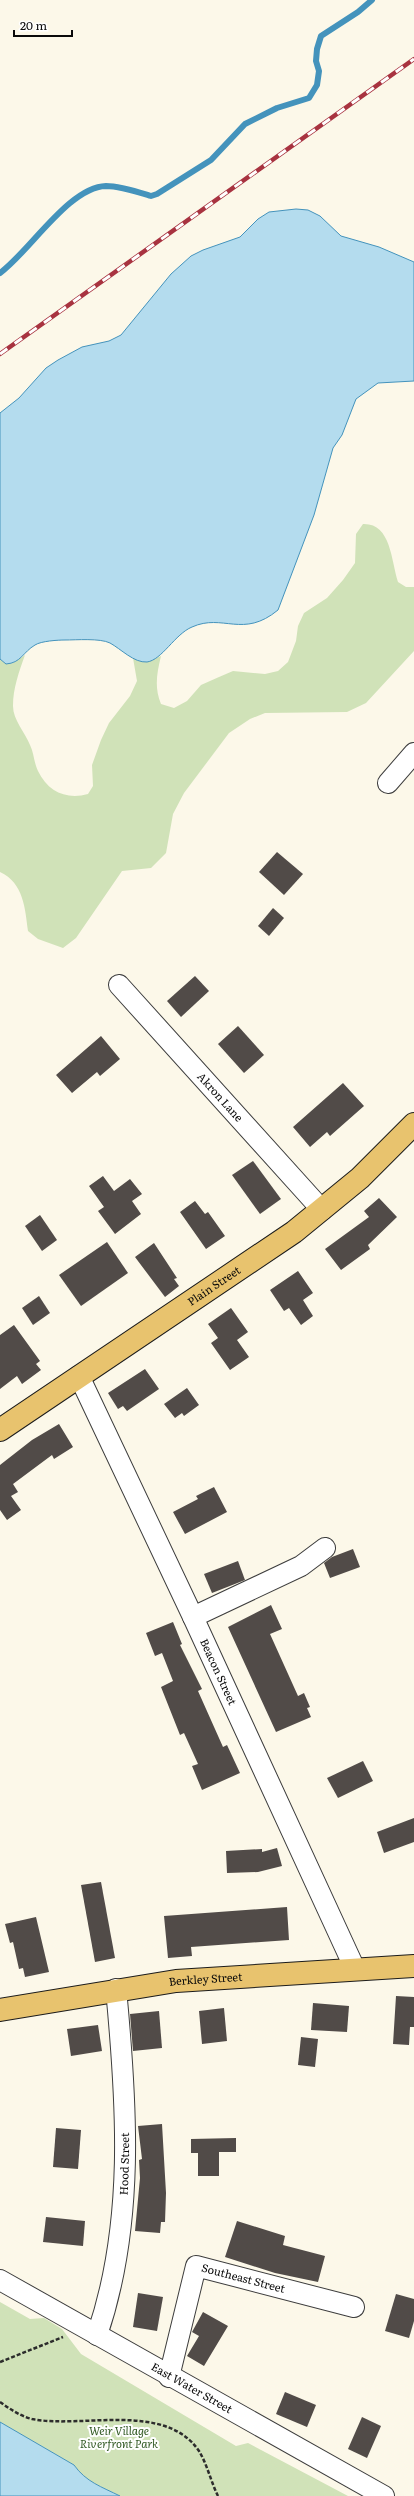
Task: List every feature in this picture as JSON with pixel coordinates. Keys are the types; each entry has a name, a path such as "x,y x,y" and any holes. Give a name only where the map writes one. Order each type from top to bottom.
{"main road":[{"name":"Plain Street","path":"0,1430 294,1232 360,1178 414,1124"},
{"name":"Berkley Street","path":"0,2010 116,1989 217,1977 414,1966"}],"street":[{"path":"388,783 414,753"},
{"name":"Akron Lane","path":"119,985 322,1210"},
{"name":"Beacon Street","path":"79,1376 193,1617 355,1969"},
{"path":"193,1617 301,1566 325,1548"},
{"name":"Hood Street","path":"91,2331 107,2306 114,2274 125,2166 122,2052 116,1989"},
{"name":"Southeast Street","path":"169,2377 196,2266 354,2307"},
{"name":"East Water Street","path":"0,2280 169,2377 384,2496"}],"path":[{"path":"0,2362 91,2331"},
{"path":"0,2402 13,2412 32,2419 84,2422 142,2421 164,2426 182,2436 199,2451 218,2496"}],"green space":[{"path":"363,524 372,525 385,536 398,582 406,587 414,587 414,651 366,703 347,712 265,713 250,719 229,733 184,793 173,814 166,853 151,868 122,871 76,938 63,948 38,939 28,931 24,906 19,890 8,877 0,872 0,659 6,664 13,663 25,655 15,686 13,706 17,721 28,740 37,768 42,778 59,793 73,796 88,794 93,786 92,765 101,740 109,723 130,696 137,681 133,658 147,662 161,656 158,668 157,692 161,704 174,708 187,701 201,685 233,671 265,674 278,671 288,662 296,641 298,626 304,613 327,598 343,580 355,563 356,534"},
{"name":"Weir Village Riverfront Park","path":"0,2302 30,2319 44,2318 62,2329 81,2354 236,2446 248,2443 348,2496 120,2496 95,2484 84,2476 74,2465 0,2422"}],"water":[{"path":"296,209 308,210 320,216 341,236 379,247 414,262 414,381 378,383 356,399 342,435 333,448 314,515 278,610 266,618 254,623 203,623 192,627 180,635 158,657 147,662 142,662 132,658 106,641 81,640 54,641 38,644 15,662 6,664 0,659 0,413 19,398 46,368 58,360 82,347 109,341 121,335 171,274 191,256 203,250 240,237 258,219 269,212"},
{"path":"0,2422 74,2465 84,2476 95,2484 120,2496 0,2496"}],"building":[{"path":"277,852 303,874 284,895 259,872"},
{"path":"273,908 284,918 269,936 258,926"},
{"path":"195,976 209,991 181,1017 167,1001"},
{"path":"238,1026 264,1055 244,1073 218,1044"},
{"path":"101,1036 120,1059 100,1076 97,1072 72,1093 56,1075"},
{"path":"343,1083 364,1106 330,1136 327,1132 310,1147 293,1127"},
{"path":"253,1161 281,1199 260,1214 232,1175"},
{"path":"103,1176 114,1191 130,1179 142,1194 132,1201 141,1214 115,1234 98,1211 104,1207 89,1186"},
{"path":"379,1198 397,1217 368,1245 370,1249 341,1270 325,1249 369,1217 364,1211"},
{"path":"195,1201 205,1214 208,1212 225,1236 206,1249 180,1212"},
{"path":"40,1215 57,1240 42,1251 25,1226"},
{"path":"107,1242 128,1273 81,1306 59,1275"},
{"path":"154,1243 177,1278 174,1279 179,1286 165,1297 135,1257"},
{"path":"298,1271 313,1293 303,1300 313,1316 301,1325 289,1308 284,1311 270,1290"},
{"path":"39,1296 50,1313 33,1325 22,1308"},
{"path":"231,1308 248,1332 237,1340 249,1357 230,1370 211,1343 218,1338 208,1324"},
{"path":"14,1325 40,1361 36,1364 41,1370 22,1384 17,1376 0,1389 0,1335"},
{"path":"145,1369 159,1389 127,1411 123,1406 118,1409 108,1393"},
{"path":"187,1388 199,1405 184,1416 182,1413 175,1418 164,1404"},
{"path":"59,1424 73,1447 54,1459 52,1455 13,1484 18,1492 11,1496 21,1510 7,1520 0,1510 0,1465 32,1440"},
{"path":"214,1487 227,1512 185,1534 173,1512 198,1499 196,1496"},
{"path":"353,1549 360,1567 330,1578 324,1563 332,1557"},
{"path":"238,1561 245,1580 212,1593 204,1574"},
{"path":"271,1605 282,1629 270,1634 298,1696 304,1693 310,1707 307,1708 311,1717 276,1732 228,1627"},
{"path":"173,1622 182,1644 180,1645 202,1689 198,1691 223,1747 227,1745 240,1773 202,1790 192,1766 198,1764 184,1733 180,1735 161,1687 173,1681 162,1653 155,1656 146,1633"},
{"path":"363,1761 373,1781 338,1798 327,1778"},
{"path":"414,1818 414,1842 384,1853 377,1832"},
{"path":"277,1848 282,1866 258,1872 227,1873 226,1851 262,1849 262,1852"},
{"path":"101,1882 115,1958 95,1962 81,1885"},
{"path":"287,1907 289,1940 191,1947 192,1956 168,1958 164,1916"},
{"path":"36,1917 49,1972 25,1977 23,1968 19,1969 13,1942 10,1943 5,1924"},
{"path":"396,1996 414,1997 414,2027 410,2027 409,2045 393,2044"},
{"path":"313,2003 349,2006 347,2032 311,2030"},
{"path":"224,2008 227,2041 202,2044 199,2011"},
{"path":"159,2011 162,2048 133,2051 130,2014"},
{"path":"98,2025 102,2051 71,2056 67,2029"},
{"path":"301,2037 318,2039 315,2067 298,2065"},
{"path":"162,2124 166,2193 165,2222 161,2222 160,2233 135,2231 140,2178 139,2160 142,2159 138,2126"},
{"path":"56,2128 81,2130 78,2169 53,2167"},
{"path":"236,2138 236,2152 219,2152 219,2176 198,2176 198,2153 191,2153 191,2139"},
{"path":"46,2217 85,2221 83,2246 43,2242"},
{"path":"237,2221 285,2236 283,2245 325,2256 318,2282 275,2273 225,2257"},
{"path":"138,2293 163,2297 157,2331 133,2327"},
{"path":"396,2294 414,2299 414,2321 409,2338 385,2331"},
{"path":"203,2312 228,2326 204,2366 187,2356 199,2336 192,2332"},
{"path":"285,2392 316,2405 307,2427 276,2414"},
{"path":"362,2417 381,2426 367,2458 348,2449"}],"waterway":[{"path":"0,273 12,263 64,208 78,197 92,189 111,186 151,196 157,194 211,160 245,124 277,108 309,98 317,85 319,71 316,61 317,49 321,36 358,12 372,0"}],"railway":[{"path":"0,354 414,59"}]}
